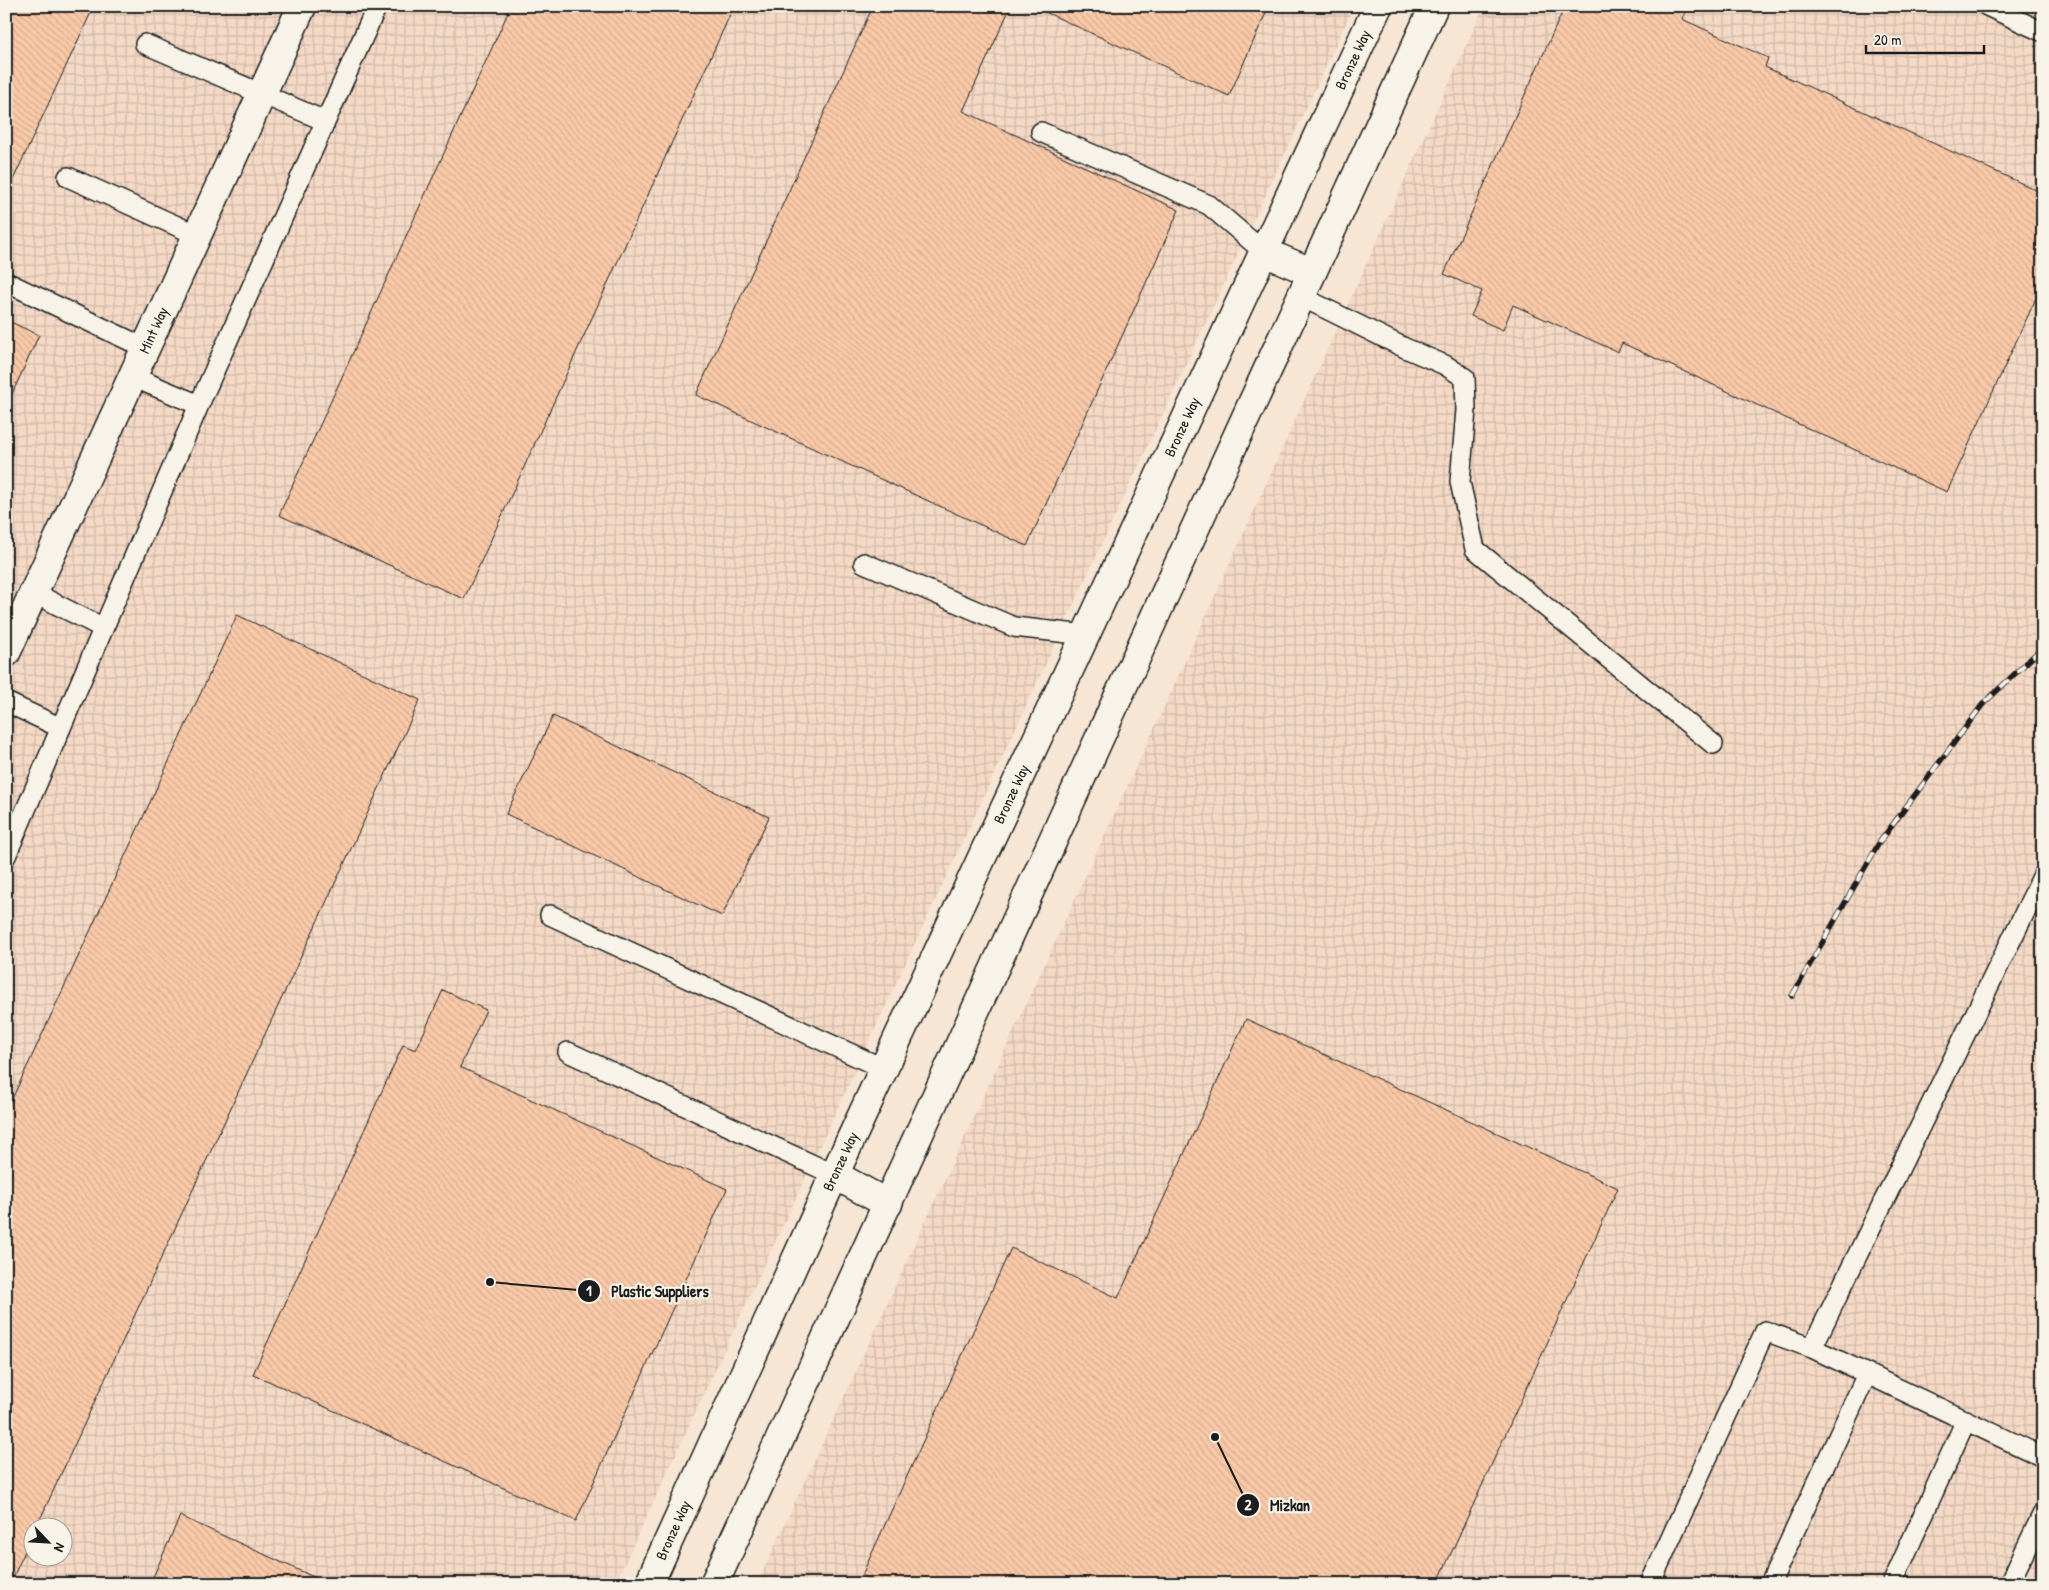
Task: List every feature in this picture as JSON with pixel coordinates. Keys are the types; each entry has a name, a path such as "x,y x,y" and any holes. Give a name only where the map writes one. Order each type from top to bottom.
{"street":[{"name":"Mint Way","path":"6,653 302,6"},
{"name":"Bronze Way","path":"649,1584 835,1175 1378,6"},
{"path":"714,1584 1434,6"},
{"path":"1264,252 1306,284"},
{"path":"835,1175 888,1204"}],"lane":[{"path":"6,856 200,405 377,6"},
{"path":"1986,6 2043,32"},
{"path":"145,44 325,121"},
{"path":"1041,132 1209,205 1264,252"},
{"path":"68,177 197,236"},
{"path":"6,282 145,348"},
{"path":"1306,284 1405,348 1445,365 1465,378 1466,410 1460,482 1475,549 1713,744"},
{"path":"133,377 200,405"},
{"path":"864,563 1014,627 1086,635"},
{"path":"34,593 103,628"},
{"path":"6,702 61,728"},
{"path":"1812,1348 2043,875"},
{"path":"550,915 884,1069"},
{"path":"568,1052 835,1175"},
{"path":"1650,1584 1765,1331 1812,1348 2043,1457"},
{"path":"1770,1584 1867,1374"},
{"path":"1892,1584 1966,1420"},
{"path":"2009,1584 2043,1513"}],"shaded area":[{"path":"6,6 1354,6 615,1584 6,1584"},
{"path":"1484,6 2043,6 2043,1584 757,1584 1171,692"}],"building":[{"path":"6,6 94,6 6,195"},
{"path":"511,6 734,6 464,599 279,515"},
{"path":"873,6 1011,6 963,111 1179,210 1027,546 696,395"},
{"path":"1032,6 1269,6 1229,96"},
{"path":"1565,6 1688,6 1682,19 1768,58 1765,67 2043,193 2043,283 1947,492 1622,343 1618,352 1513,305 1503,330 1471,316 1482,291 1444,274"},
{"path":"6,320 39,335 6,407"},
{"path":"237,615 420,700 41,1518 22,1518 22,1558 10,1584 6,1584 6,1112"},
{"path":"553,716 769,817 722,916 506,814"},
{"path":"443,990 486,1010 460,1067 727,1189 576,1521 253,1374 403,1045 416,1050"},
{"path":"1246,1019 1618,1188 1437,1584 880,1584 862,1575 1011,1248 1118,1298"},
{"path":"180,1516 329,1584 150,1584"}],"railway":[{"path":"1792,996 1879,843 1983,704 2043,647"}],"place":[{"name":"Plastic Suppliers","path":"490,1282"},
{"name":"Mizkan","path":"1215,1437"}]}
